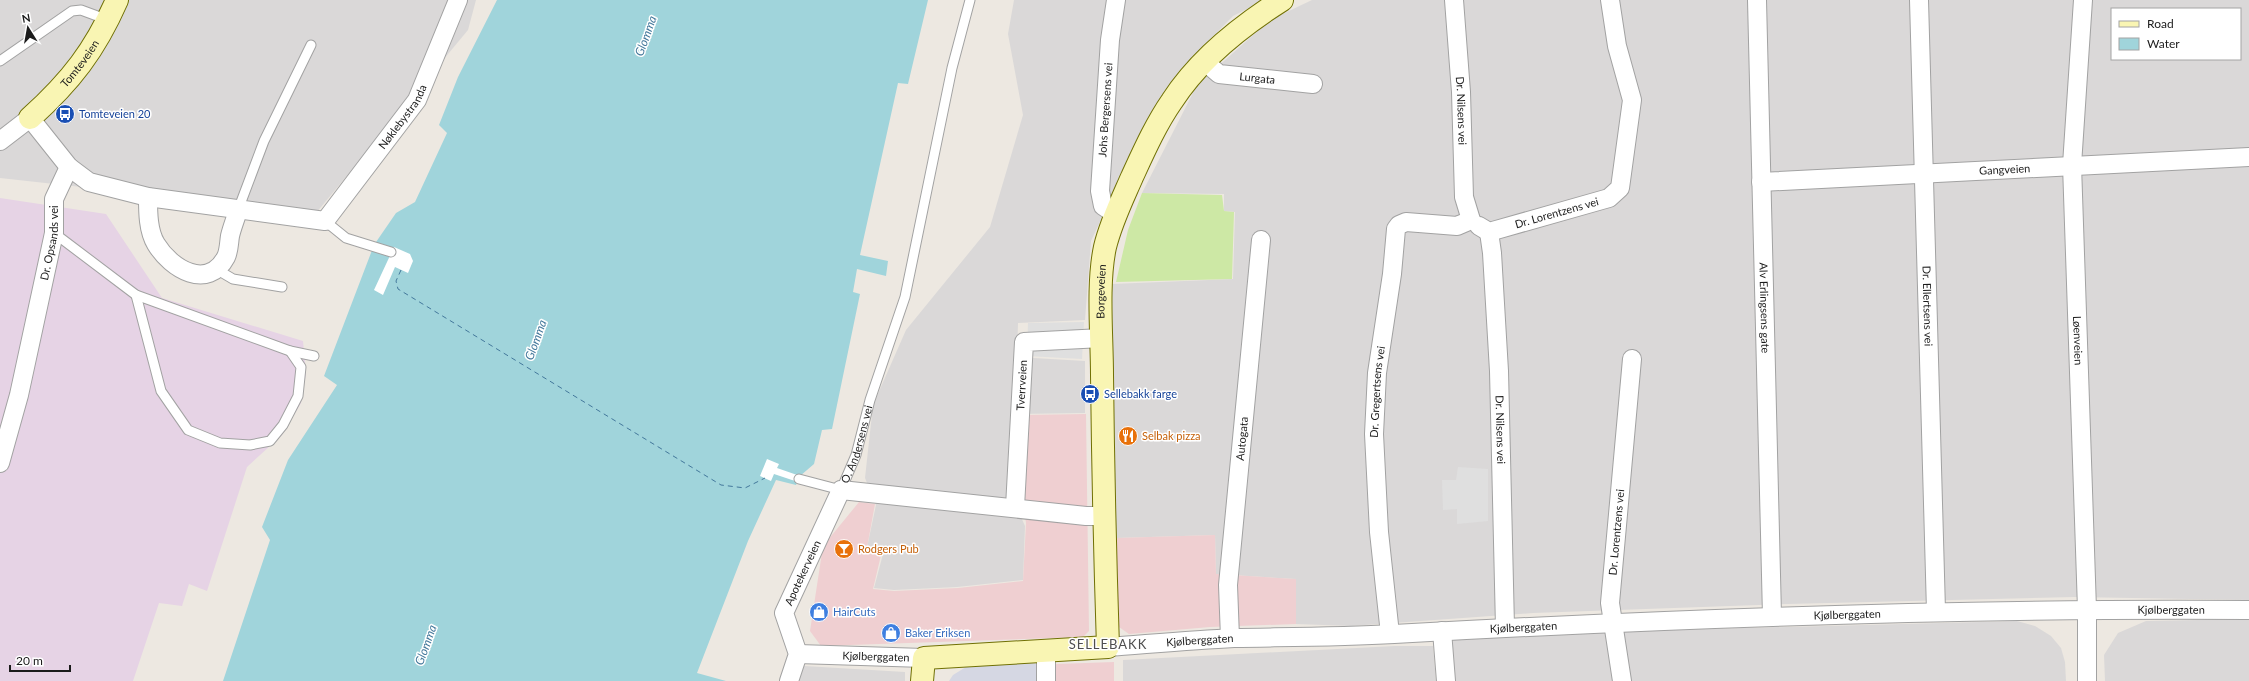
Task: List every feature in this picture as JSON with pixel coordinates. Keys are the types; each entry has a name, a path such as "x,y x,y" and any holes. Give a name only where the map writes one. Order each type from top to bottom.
{"main road":[{"name":"Tomteveien","path":"30,118 60,91 88,56 108,20 117,0"},
{"name":"Borgeveien","path":"1108,647 1104,516 1102,338 1102,277 1105,247 1115,214 1150,139 1172,100 1205,62 1254,18 1282,0"},
{"name":"Kjølberggaten","path":"924,658 1108,647"},
{"path":"922,681 924,658"}],"street":[{"name":"Nøklebystranda","path":"325,221 417,100 458,0"},
{"name":"Johs Bergersens vei","path":"1115,214 1104,206 1100,191 1110,40 1116,0"},
{"name":"Dr. Nilsens vei","path":"1454,0 1461,92 1464,198 1471,220"},
{"name":"Dr. Lorentzens vei","path":"1489,232 1609,198 1620,188 1632,100 1616,46 1610,0"},
{"name":"Alv Erlingsens gate","path":"1757,0 1772,616"},
{"name":"Dr. Ellertsens vei","path":"1919,0 1936,612"},
{"name":"Løenveien","path":"2083,0 2072,165 2087,609 2087,681"},
{"name":"Lurgata","path":"1205,62 1219,74 1313,84"},
{"path":"30,118 69,167 89,182 148,197 325,221"},
{"name":"Tomteveien","path":"0,141 30,118"},
{"name":"Gangveien","path":"1761,182 2249,157"},
{"name":"Dr. Opsands vei","path":"0,463 19,395 54,233 54,199 69,167"},
{"path":"148,197 148,219 156,244 171,263 188,274 203,273 216,269 227,257 238,210"},
{"path":"1471,220 1489,232"},
{"name":"Dr. Gregertsens vei","path":"1390,634 1378,532 1374,434 1377,372 1392,274 1396,229 1399,225 1406,222 1457,226 1471,220"},
{"name":"Dr. Nilsens vei","path":"1489,232 1492,253 1498,371 1505,627"},
{"name":"Autogata","path":"1230,638 1228,585 1261,240"},
{"name":"Tverrveien","path":"1015,506 1024,342 1102,338"},
{"name":"Dr. Lorentzens vei","path":"1622,681 1610,603 1632,359"},
{"name":"O. Andersens vei","path":"841,490 1015,506 1086,516 1104,516"},
{"name":"Apotekerveien","path":"798,654 784,612 841,490"},
{"name":"Kjølberggaten","path":"1108,647 1230,638 1390,634 1505,627 1772,616 2087,609 2249,610"},
{"path":"1442,631 1446,681"},
{"path":"1046,650 1046,681"},
{"path":"788,681 798,654"},
{"name":"Kjølberggaten","path":"798,654 924,658"}],"lane":[{"name":"O. Andersens vei","path":"841,490 856,455 870,400 905,297 952,68 970,0"},
{"path":"0,61 72,11 81,10 108,20"},
{"path":"238,210 264,141 311,45"},
{"path":"325,221 346,238 391,252"},
{"path":"54,233 136,295 290,351 314,356"},
{"path":"216,269 233,280 282,287"},
{"path":"136,295 161,391 188,430 220,443 250,445 270,442 283,425 298,396 301,367 290,351"},
{"path":"799,479 841,490"}],"shaded area":[{"path":"0,0 476,0 468,30 316,213 0,178"},
{"path":"1014,0 1265,0 1233,16 1179,71 1141,134 1091,241 1085,320 1018,323 1017,357 1085,361 1085,413 1015,414 1011,495 1025,526 1023,580 957,587 894,590 874,588 883,554 866,552 876,505 865,478 873,405 906,330 990,227 1023,115 1008,34"},
{"path":"1312,0 2249,0 2249,600 2074,597 1788,604 1533,613 1351,626 1296,624 1296,579 1216,574 1215,535 1116,538 1112,284 1233,279 1235,212 1224,211 1224,194 1142,193 1197,85 1270,20"},
{"path":"0,198 106,214 162,298 303,341 306,373 301,403 282,435 247,467 207,591 189,584 182,606 159,603 133,681 0,681"},
{"path":"1084,322 1082,359 1027,356 1028,323"},
{"path":"1086,414 1089,631 1083,637 821,646 810,631 823,546 859,502 875,504 866,553 881,555 873,589 894,591 958,588 1023,581 1026,523 1022,495 1024,415"},
{"path":"1458,467 1488,469 1488,521 1457,524 1457,509 1443,510 1442,480 1456,480"},
{"path":"1215,535 1216,574 1296,579 1296,624 1210,627 1129,634 1119,627 1116,538"},
{"path":"2249,619 2249,681 2105,681 2104,655 2118,633 2146,621"},
{"path":"2017,621 2035,626 2051,636 2061,648 2065,662 2066,681 1453,681 1453,640 1510,634"},
{"path":"1395,646 1433,646 1436,681 1123,681 1123,660"},
{"path":"981,662 1056,664 1055,681 949,681 953,675 966,667"},
{"path":"1114,662 1114,681 1055,681 1056,664"},
{"path":"788,665 905,672 905,681 784,681"}],"green space":[{"path":"1142,193 1222,195 1224,211 1234,212 1232,279 1116,282 1128,230"}],"water":[{"name":"Glomma","path":"497,0 928,0 908,84 898,83 860,255 888,261 886,276 857,269 853,292 860,294 832,429 822,430 814,464 800,476 796,485 776,480 748,541 697,673 726,681 223,681 270,540 262,527 288,460 337,385 324,376 374,245 396,213 415,202 447,133 439,125 458,77"}],"pier":[{"path":"394,247 410,254 413,261 408,273 395,267 383,295 374,290"},
{"path":"767,459 779,464 777,468 800,476 798,482 774,474 771,481 760,476"}],"ferry route":[{"path":"401,270 396,281 398,289 721,485 745,488 765,478"}],"place":[{"name":"Tomteveien 20","path":"65,114"},
{"name":"Sellebakk farge","path":"1090,394"},
{"name":"Selbak pizza","path":"1128,436"},
{"name":"Rodgers Pub","path":"844,549"},
{"name":"HairCuts","path":"819,612"},
{"name":"Baker Eriksen","path":"891,633"}],"district":[{"name":"SELLEBAKK","path":"1108,644"}]}
